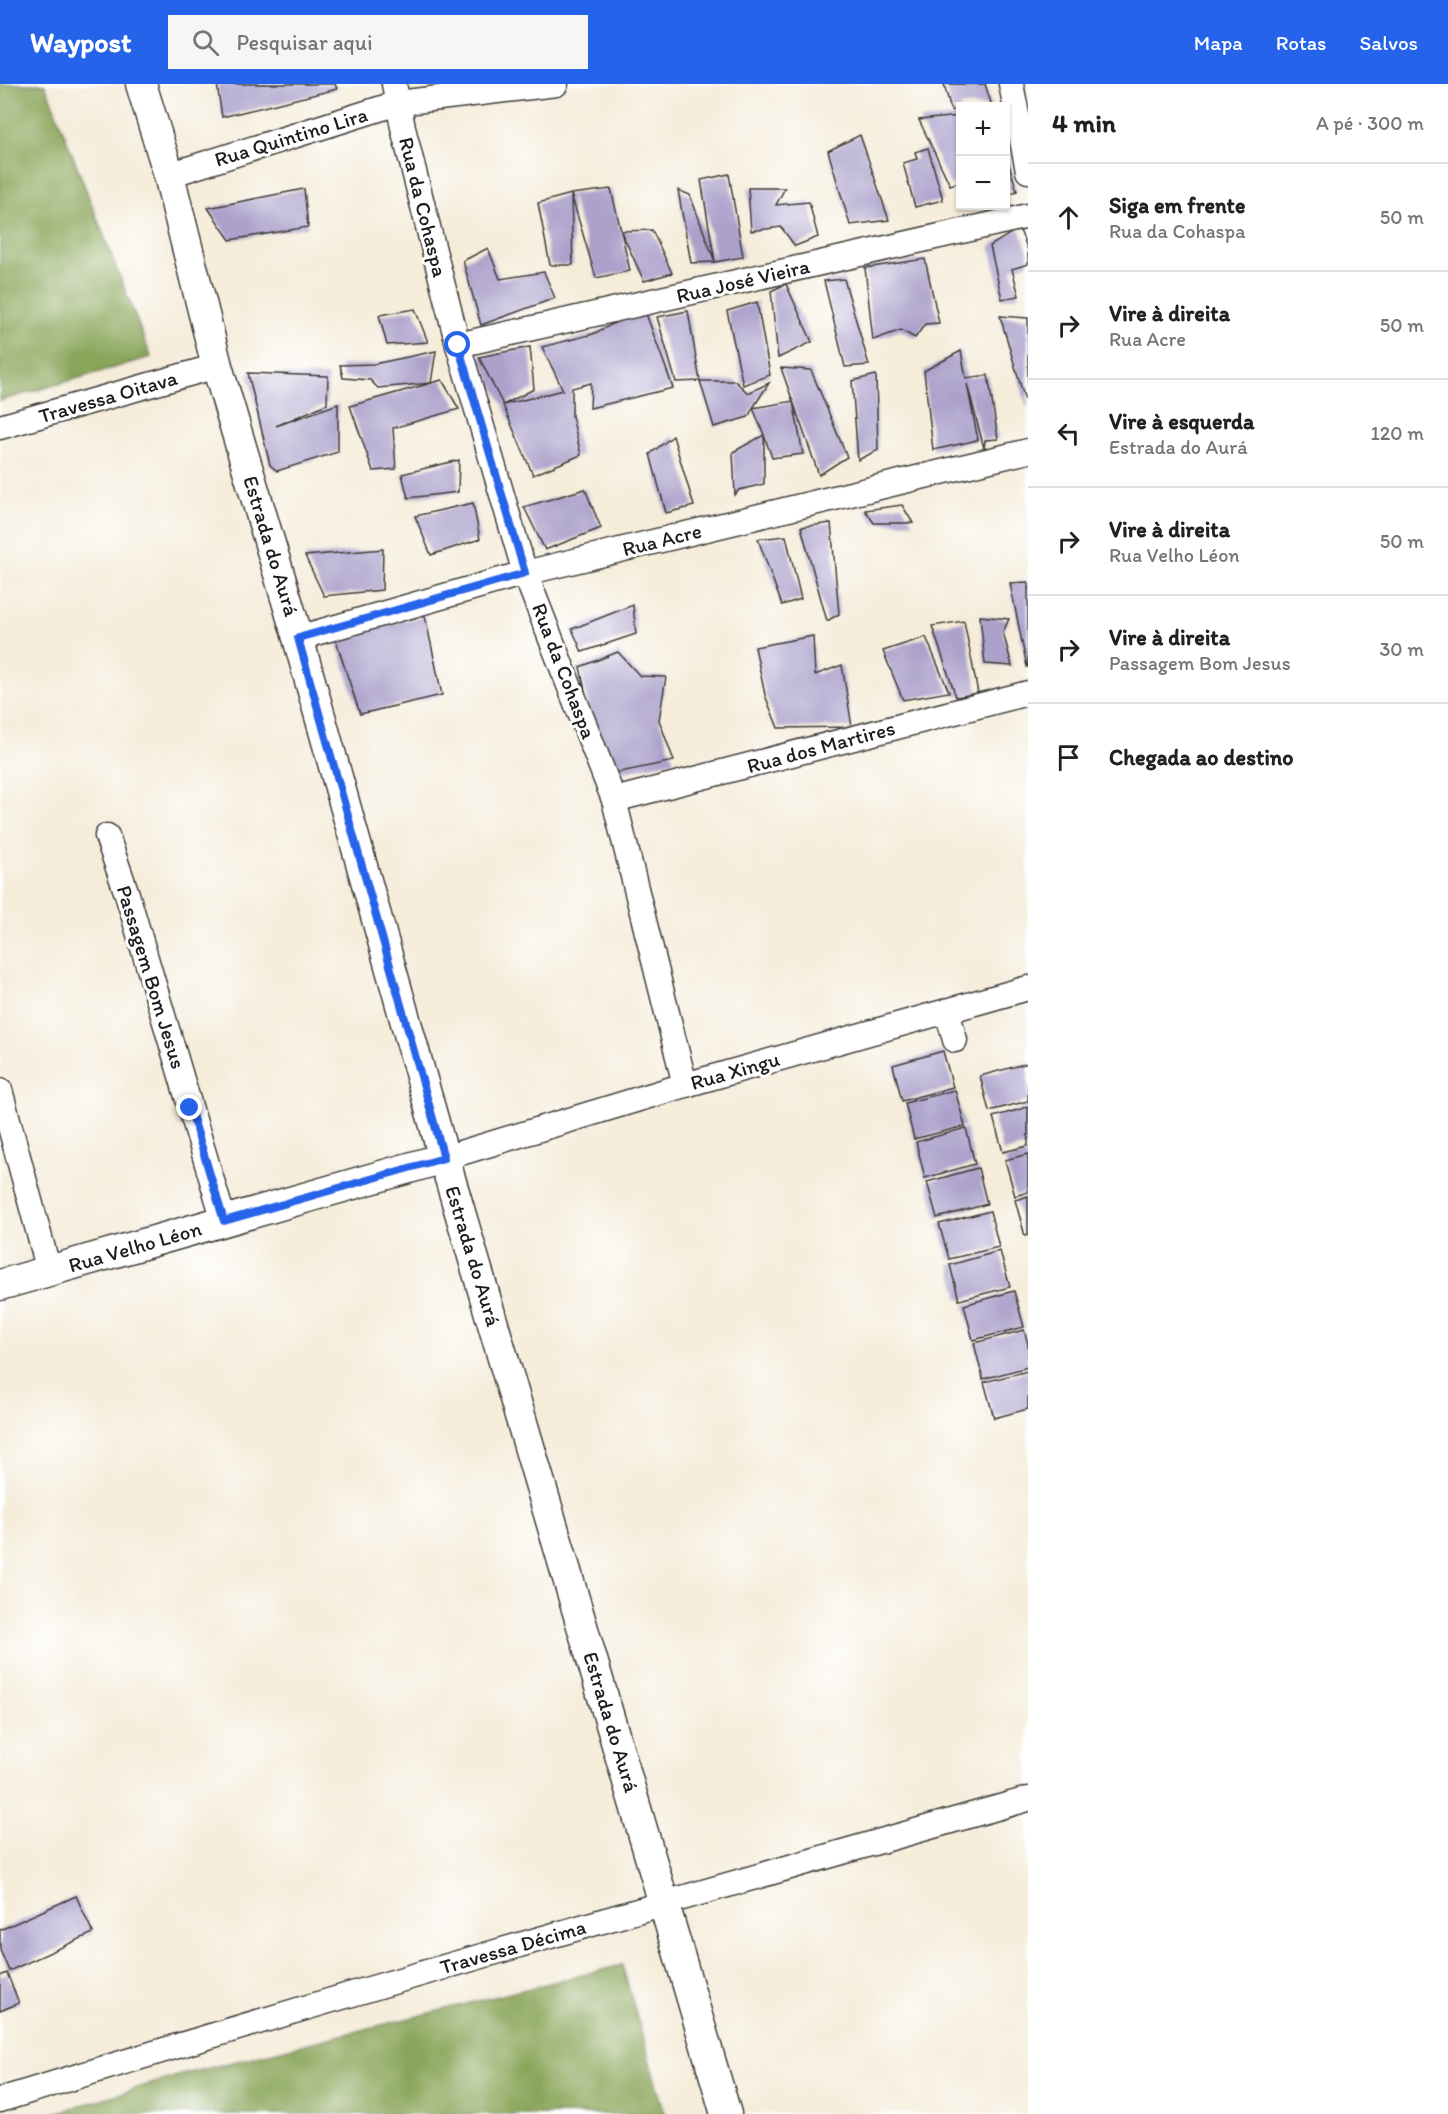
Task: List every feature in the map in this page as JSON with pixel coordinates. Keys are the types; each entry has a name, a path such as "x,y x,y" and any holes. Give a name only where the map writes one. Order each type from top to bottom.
{"street":[{"name":"Estrada do Aurá","path":"141,84 169,175 217,366 298,638 444,1158 726,2114"},
{"name":"Rua Quintino Lira","path":"169,175 396,94 556,84"},
{"path":"1011,84 1028,171"},
{"name":"Rua da Cohaspa","path":"396,94 458,345 525,573 614,800 685,1085"},
{"name":"Rua José Vieira","path":"458,345 1028,216"},
{"name":"Travessa Oitava","path":"0,428 217,366"},
{"name":"Rua Acre","path":"298,638 525,573 1028,451"},
{"name":"Rua dos Martires","path":"614,800 1028,693"},
{"name":"Passagem Bom Jesus","path":"107,836 128,894 224,1221"},
{"name":"Rua Xingu","path":"444,1158 685,1085 947,1011 1027,993"},
{"path":"947,1011 955,1040"},
{"path":"0,1090 49,1271"},
{"name":"Rua Velho Léon","path":"0,1285 444,1158"},
{"name":"Travessa Décima","path":"0,2100 664,1902 1028,1799"}],"green space":[{"path":"0,84 45,84 151,357 0,401"},
{"path":"622,1965 665,2114 52,2114 181,2075"}],"building":[{"path":"217,84 335,84 337,89 222,117"},
{"path":"944,84 985,84 991,102 956,102 956,111 951,110"},
{"path":"956,116 956,183 950,185 919,120"},
{"path":"860,135 889,220 850,225 828,151"},
{"path":"928,148 943,200 915,207 903,163 917,159 915,152"},
{"path":"1010,167 1017,191 1011,193 1010,190"},
{"path":"729,174 743,257 715,262 701,180"},
{"path":"748,188 785,188 776,205 809,202 818,237 795,246 781,227 751,231"},
{"path":"304,189 308,227 230,240 208,208"},
{"path":"611,189 630,271 596,278 571,194"},
{"path":"678,190 690,195 715,262 691,263"},
{"path":"571,194 573,265 550,265 538,203"},
{"path":"1019,228 1028,250 1028,264 1012,269 1019,296 1002,299 990,246"},
{"path":"652,230 672,273 644,281 621,231"},
{"path":"488,248 500,279 544,272 555,298 481,325 463,261"},
{"path":"925,259 939,323 925,324 915,338 901,330 873,340 865,268"},
{"path":"844,279 869,365 845,367 824,281"},
{"path":"786,284 812,342 778,358 771,291"},
{"path":"757,302 770,375 743,385 727,311"},
{"path":"644,308 673,388 590,408 591,383 572,388 572,416 581,455 533,475 503,405 563,390 542,347 593,334"},
{"path":"415,309 428,342 387,345 379,315"},
{"path":"688,311 700,381 676,382 657,317"},
{"path":"1000,316 1028,318 1028,407 1027,407"},
{"path":"530,347 534,389 503,405 479,357"},
{"path":"436,351 431,383 378,388 370,380 343,378 340,365 374,364"},
{"path":"961,351 966,378 988,375 998,439 985,440 984,448 967,384 978,440 933,450 924,371"},
{"path":"781,368 811,370 847,457 819,475"},
{"path":"248,373 328,376 327,404 276,426 338,404 338,452 277,471 270,465"},
{"path":"876,375 878,450 858,460 852,381"},
{"path":"442,380 459,409 393,428 396,469 373,471 350,406"},
{"path":"700,381 735,381 748,393 769,383 748,417 714,427"},
{"path":"793,401 803,454 772,458 753,408"},
{"path":"764,435 764,484 739,490 735,495 733,452"},
{"path":"673,436 694,506 666,513 650,454"},
{"path":"459,460 458,492 408,498 402,474"},
{"path":"585,489 601,528 545,550 524,507"},
{"path":"473,503 480,539 431,555 415,516"},
{"path":"902,505 913,523 874,523 865,510"},
{"path":"831,523 839,614 827,621 801,527"},
{"path":"786,536 801,599 782,605 758,539"},
{"path":"383,549 382,590 324,596 305,556"},
{"path":"1028,582 1028,667 1027,667 1010,583"},
{"path":"633,605 636,634 582,652 572,629"},
{"path":"425,616 442,695 360,714 334,635"},
{"path":"980,616 1009,619 1003,632 1012,666 985,664"},
{"path":"964,621 978,693 956,697 932,626"},
{"path":"813,636 815,675 842,665 852,727 778,728 765,695 755,647"},
{"path":"926,637 949,692 903,700 883,651"},
{"path":"618,652 640,676 666,677 659,720 674,761 606,775 595,739 580,667"},
{"path":"943,1051 953,1087 902,1101 893,1065"},
{"path":"1028,1063 1028,1101 989,1111 980,1076"},
{"path":"955,1090 965,1126 914,1139 905,1103"},
{"path":"1028,1107 1028,1146 1003,1152 993,1117"},
{"path":"966,1128 975,1164 925,1178 916,1142"},
{"path":"1028,1154 1028,1192 1015,1196 1005,1160"},
{"path":"978,1168 987,1204 937,1218 927,1182"},
{"path":"1028,1196 1028,1235 1025,1236 1015,1200"},
{"path":"990,1211 999,1247 949,1259 939,1224"},
{"path":"1000,1251 1010,1287 959,1300 950,1265"},
{"path":"1014,1291 1024,1327 973,1340 964,1305"},
{"path":"1024,1330 1028,1344 1028,1367 983,1379 974,1343"},
{"path":"1028,1371 1028,1409 994,1418 984,1382"},
{"path":"76,1896 93,1933 9,1971 0,1950 0,1930"},
{"path":"7,1973 19,2003 0,2011 0,1976"}],"route":[{"path":"190,1108 224,1221 444,1158 298,638 525,573 458,345"}]}
